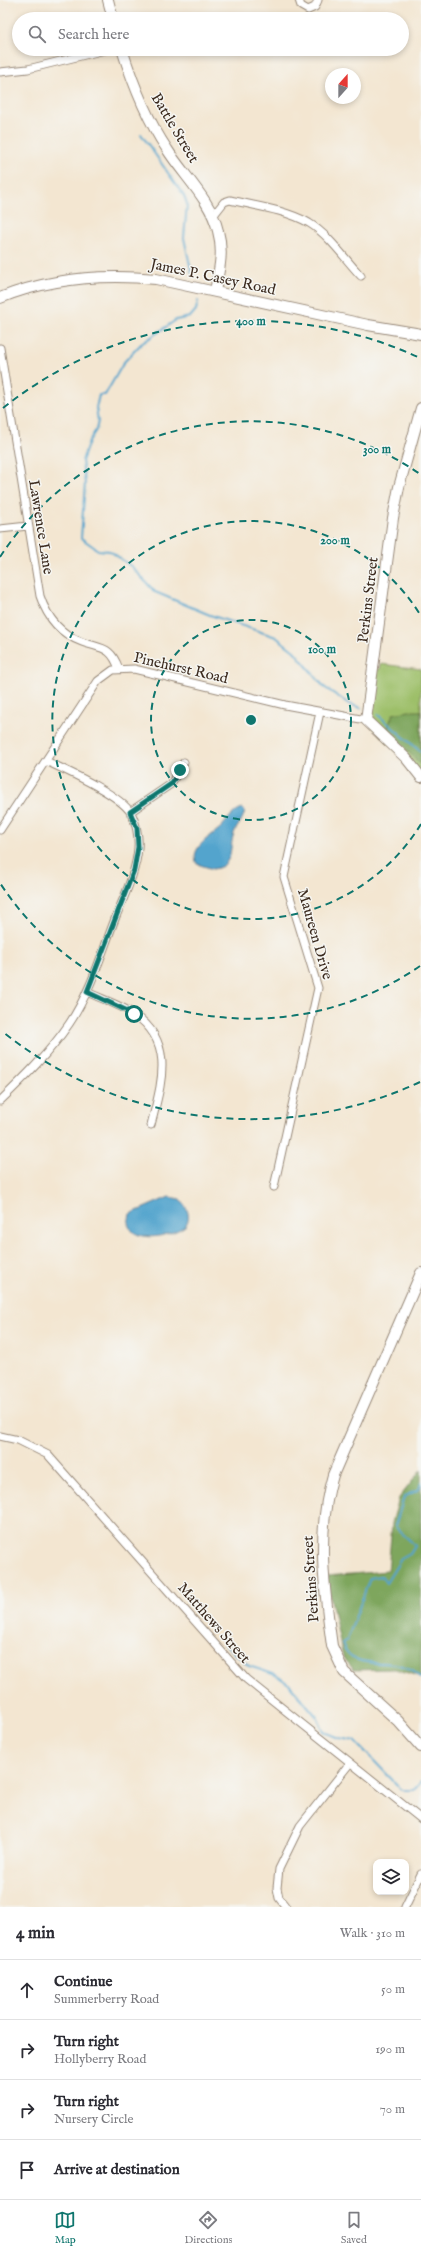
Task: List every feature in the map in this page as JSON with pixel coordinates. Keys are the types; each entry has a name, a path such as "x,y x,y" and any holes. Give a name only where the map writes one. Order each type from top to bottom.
{"street":[{"path":"108,0 111,12"},
{"path":"299,0 301,6 308,10 315,7 318,0"},
{"path":"0,72 28,69 81,56"},
{"name":"Battle Street","path":"124,56 139,97 151,122 167,149 213,216 221,247 215,291"},
{"path":"213,216 224,202 230,200 288,214 316,228 361,276"},
{"name":"James P. Casey Road","path":"0,298 31,287 90,277 125,276 156,279 368,325 421,334"},
{"name":"Lawrence Lane","path":"0,348 40,596 49,617 69,635 82,642 106,649 115,657 119,669"},
{"name":"Perkins Street","path":"366,720 393,518 399,487 421,408"},
{"path":"0,529 28,526"},
{"name":"Pinehurst Road","path":"0,830 98,681 105,674 119,669 134,669 320,712 366,720"},
{"name":"Maureen Drive","path":"274,1187 318,988 284,877 320,712"},
{"path":"366,720 406,758 421,777"},
{"path":"0,1101 28,1075 53,1046 69,1024 87,992 134,870 138,847 137,828 130,812 102,789 46,761"},
{"path":"130,812 171,784 184,762"},
{"path":"87,992 134,1014 157,1037 163,1065 151,1125"},
{"name":"Perkins Street","path":"421,1273 333,1475 326,1504 322,1549 332,1646 338,1661 344,1672 398,1720 421,1747"},
{"name":"Matthews Street","path":"0,1436 18,1440 48,1455 246,1679 421,1819"},
{"path":"286,1907 279,1898 277,1888 279,1869 300,1826 350,1763"},
{"path":"405,1907 421,1874"}],"green space":[{"path":"381,664 421,669 421,777 366,720 374,669 380,669"},
{"path":"409,711 421,711 421,765 387,729 393,714"},
{"path":"421,1470 421,1677 395,1669 354,1670 343,1657 326,1576 388,1571 392,1523 399,1498"}],"water":[{"path":"242,808 245,811 235,831 230,854 225,864 213,869 197,864 195,858 199,846 219,829 234,813"},
{"path":"169,1197 180,1199 185,1205 188,1212 188,1219 185,1226 171,1233 154,1237 138,1235 132,1231 128,1224 130,1214"}],"waterway":[{"path":"141,134 184,196 187,204 184,238 192,274"},
{"path":"198,301 196,310 190,317 176,320 141,344 124,362 105,395 99,395 96,408 98,421 96,430 89,441 82,461 85,483 81,538 98,550 110,551 132,567 155,592 210,615 276,637 294,651 324,687 349,704 361,708"},
{"path":"378,715 421,752"},
{"path":"421,1483 419,1489 404,1497 395,1526 415,1546 410,1554 401,1559 386,1583 381,1576 370,1578 347,1640 342,1643 346,1651 358,1660 399,1665 405,1667 421,1678"},
{"path":"225,1644 249,1666 276,1675 290,1685 317,1717 324,1732 339,1738 355,1741 402,1790 414,1790 421,1782"}],"route":[{"path":"134,1014 87,992 134,870 138,847 137,828 130,812 171,784 180,770"}]}
